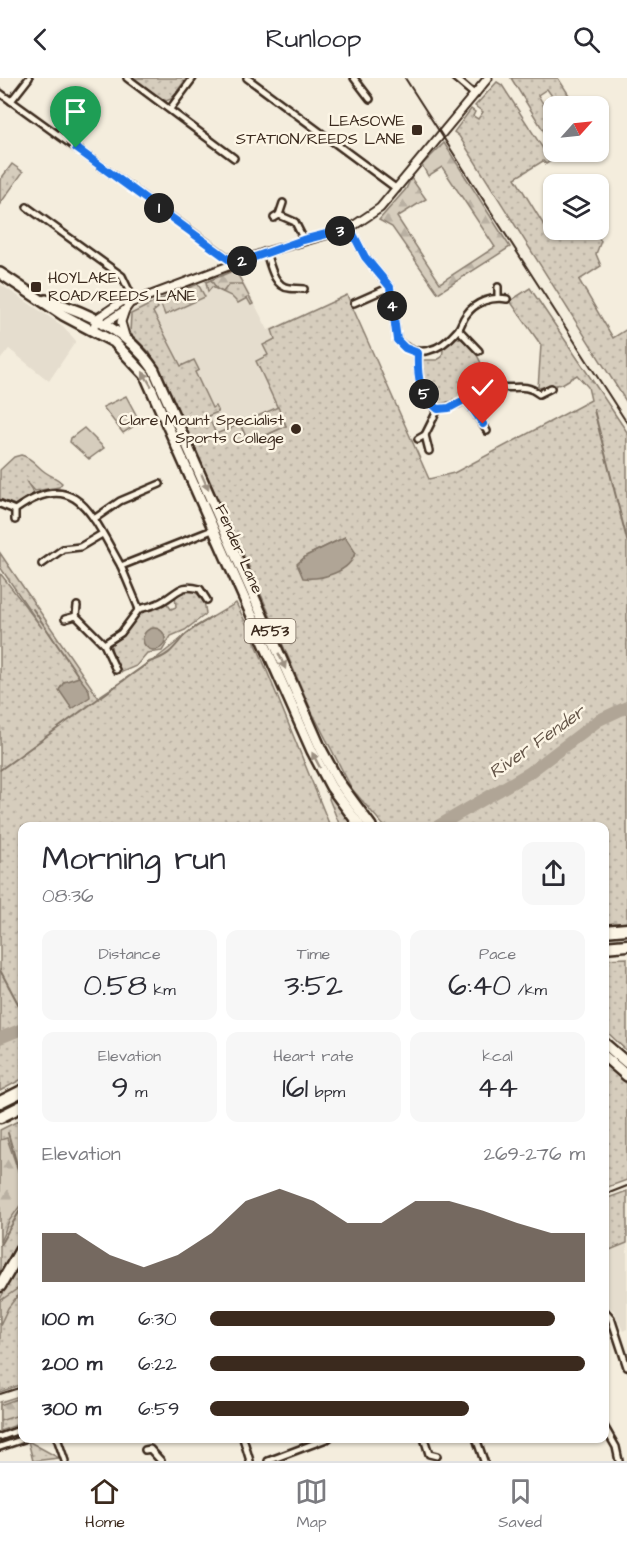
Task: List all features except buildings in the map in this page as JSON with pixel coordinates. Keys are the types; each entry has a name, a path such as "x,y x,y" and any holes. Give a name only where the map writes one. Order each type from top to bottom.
{"highway":[{"path":"609,931 627,929"},
{"path":"609,947 627,945"},
{"path":"0,1102 18,1093"},
{"path":"0,1117 18,1108"},
{"path":"0,1286 18,1255"}],"main road":[{"name":"A553","path":"0,273 41,298 57,311 93,331"},
{"name":"A553","path":"41,298 100,321 123,334"},
{"name":"Fender Lane","path":"93,331 119,345 145,375 312,751 331,787 357,822"},
{"name":"Fender Lane","path":"123,334 148,361 160,381 321,749 338,781 368,822"},
{"path":"609,1048 627,1064"},
{"path":"609,1060 627,1076"}],"street":[{"path":"11,100 29,78"},
{"path":"127,78 234,158"},
{"path":"170,109 193,78"},
{"path":"247,78 397,189"},
{"path":"354,78 370,99"},
{"path":"454,78 475,94"},
{"path":"93,331 113,306 123,301 132,302 266,252 350,228 380,208 488,78"},
{"path":"0,93 235,264"},
{"path":"283,203 277,216 295,222 303,240"},
{"path":"27,207 122,276 132,302"},
{"path":"350,228 365,257 390,287 397,340 405,348 418,353 433,350 459,330 465,315 472,308 498,297 507,298"},
{"path":"266,252 280,285 288,289 304,289"},
{"path":"354,303 390,287"},
{"path":"498,287 498,297"},
{"path":"100,321 125,310 132,302"},
{"path":"123,334 122,322 125,310"},
{"path":"459,330 474,343 479,351"},
{"path":"418,353 420,385 423,394 438,409"},
{"path":"489,374 494,383 506,388 523,386 539,394 542,402"},
{"path":"438,409 449,408 494,383"},
{"path":"539,394 551,388"},
{"path":"466,399 487,432"},
{"path":"418,439 424,435 438,409"},
{"path":"424,435 429,451"},
{"path":"94,519 120,501 160,484"},
{"path":"15,510 39,494 59,492 79,501 94,519 121,566 139,609"},
{"path":"0,504 15,510"},
{"path":"15,510 15,520"},
{"path":"121,566 224,524"},
{"path":"42,564 63,549 80,547 102,534"},
{"path":"104,644 121,633 139,609 166,599 174,591 188,585 200,589 207,600"},
{"path":"76,616 77,606"},
{"path":"65,618 76,616"},
{"path":"76,616 104,644 116,670"},
{"path":"609,1316 627,1367"},
{"path":"0,1437 18,1431"},
{"path":"609,1435 616,1447 619,1461"},
{"path":"0,1447 18,1441"},
{"path":"59,1443 65,1461"},
{"path":"245,1443 250,1461"},
{"path":"268,1461 316,1443"},
{"path":"425,1443 429,1454"},
{"path":"478,1443 484,1461"},
{"path":"145,1450 150,1449 161,1461"},
{"path":"429,1454 437,1456"},
{"path":"425,1461 429,1454"}],"shaded area":[{"name":"Clare Mount Specialist Sports College","path":"236,268 268,330 347,295 279,572 255,589 164,381 145,348 128,332 130,311 195,283 200,288 205,280"},
{"path":"0,284 63,326 76,341 49,381 9,349 0,360"},
{"path":"345,537 355,552 348,565 326,576 303,578 297,564 306,556"},
{"path":"150,628 158,628 165,635 165,643 158,650 150,650 143,643 143,635"},
{"path":"79,677 89,690 90,697 72,709 59,690 64,682"},
{"path":"627,1208 627,1329 623,1331 614,1311 609,1307 609,1215"}],"green space":[{"path":"132,78 187,78 171,99 166,101"},
{"path":"511,78 558,78 570,96 552,96 547,89 538,95 543,104 543,130"},
{"path":"497,82 502,85 543,149 543,161 515,178 543,224 543,240 601,241 596,254 601,266 579,280 613,338 627,329 627,403 459,136 454,132 471,109 475,112 473,116 478,119 483,112 475,106"},
{"path":"444,143 510,247 438,293 392,227 379,220 406,189 411,178 426,199 397,217 440,283 495,247 442,167 428,176 422,165"},
{"path":"12,164 23,172 0,204 0,180"},
{"path":"235,270 253,304 251,305 247,298 238,303 231,296 212,287 208,292 206,282"},
{"path":"235,270 243,284 229,284 223,292 217,289 211,280"},
{"path":"198,284 205,297 165,315 159,300"},
{"path":"530,288 627,432 627,704 587,726 516,779 437,822 381,822 352,789 312,712 246,560 150,353 130,333 131,314 155,302 158,308 153,312 181,366 194,360 199,370 195,372 212,408 215,406 218,412 208,416 216,434 240,424 249,443 286,426 256,361 268,355 263,345 275,339 272,330 347,295 429,479 454,473 591,400 588,387 577,375 562,384 538,388 541,345 510,301","holes":["345,537 355,552 354,556 306,556"]},
{"path":"456,337 468,344 477,355 486,383 483,386 471,382 464,387 468,395 443,406 431,399 425,388 422,374 423,360 437,360 442,357 443,350 439,349"},
{"path":"126,396 140,422 123,433 103,407"},
{"path":"278,407 286,426 249,443 240,424"},
{"path":"84,428 104,448 89,459 70,442 71,438"},
{"path":"21,455 29,458 62,483 59,487 35,491 26,481 34,493 15,505 0,499 0,470 14,457"},
{"path":"0,553 98,697 158,657 197,626 236,603 256,644 328,822 18,822 18,1029 0,1037 0,573 42,628 0,567"},
{"path":"192,589 204,600 206,614 185,630 171,636 162,651 147,653 136,666 122,672 112,656 111,643 124,634 136,615 166,602 171,609 176,607 175,595 181,590"},
{"path":"627,710 627,923 609,924 609,822 450,822 502,794 602,723"},
{"path":"330,795 351,822 338,822 329,799"},
{"path":"627,958 627,1051 609,1034 609,959"},
{"path":"18,1032 18,1081 0,1091 0,1039"},
{"path":"609,1068 627,1084 627,1180 609,1187"},
{"path":"18,1121 18,1241 0,1276 0,1130"},
{"path":"7,1138 18,1170 18,1209 9,1221 0,1242 0,1140"},
{"path":"627,1191 627,1243 609,1250 609,1198"},
{"path":"18,1265 18,1385 0,1392 0,1299"},
{"path":"18,1288 18,1295 8,1308 0,1325 0,1301"},
{"path":"18,1396 18,1424 0,1431 0,1402"},
{"path":"18,1398 18,1415 0,1421 0,1405"},
{"path":"28,1443 59,1458 33,1461"}],"waterway":[{"path":"594,410 627,540"},
{"path":"33,609 79,677"},
{"path":"0,770 149,662 169,653 186,634 212,617"},
{"name":"River Fender","path":"445,822 529,773 599,720 627,707"},
{"path":"0,970 18,1004"},
{"name":"River Fender","path":"0,1038 18,1031"},
{"path":"8,1133 18,1168"},
{"path":"0,1245 18,1214"}],"railway":[{"path":"405,78 627,423"},
{"path":"609,1193 627,1186"},
{"path":"0,1394 18,1388"}],"place":[{"name":"LEASOWE STATION/REEDS LANE","path":"417,130"},
{"name":"HOYLAKE ROAD/REEDS LANE","path":"36,287"},
{"name":"Clare Mount Specialist Sports College","path":"296,429"}],"route":[{"path":"76,148 235,264 303,240 350,228 358,247 390,287 397,340 405,348 418,353 417,371 423,394 438,409 449,408 466,399 483,424"}]}
